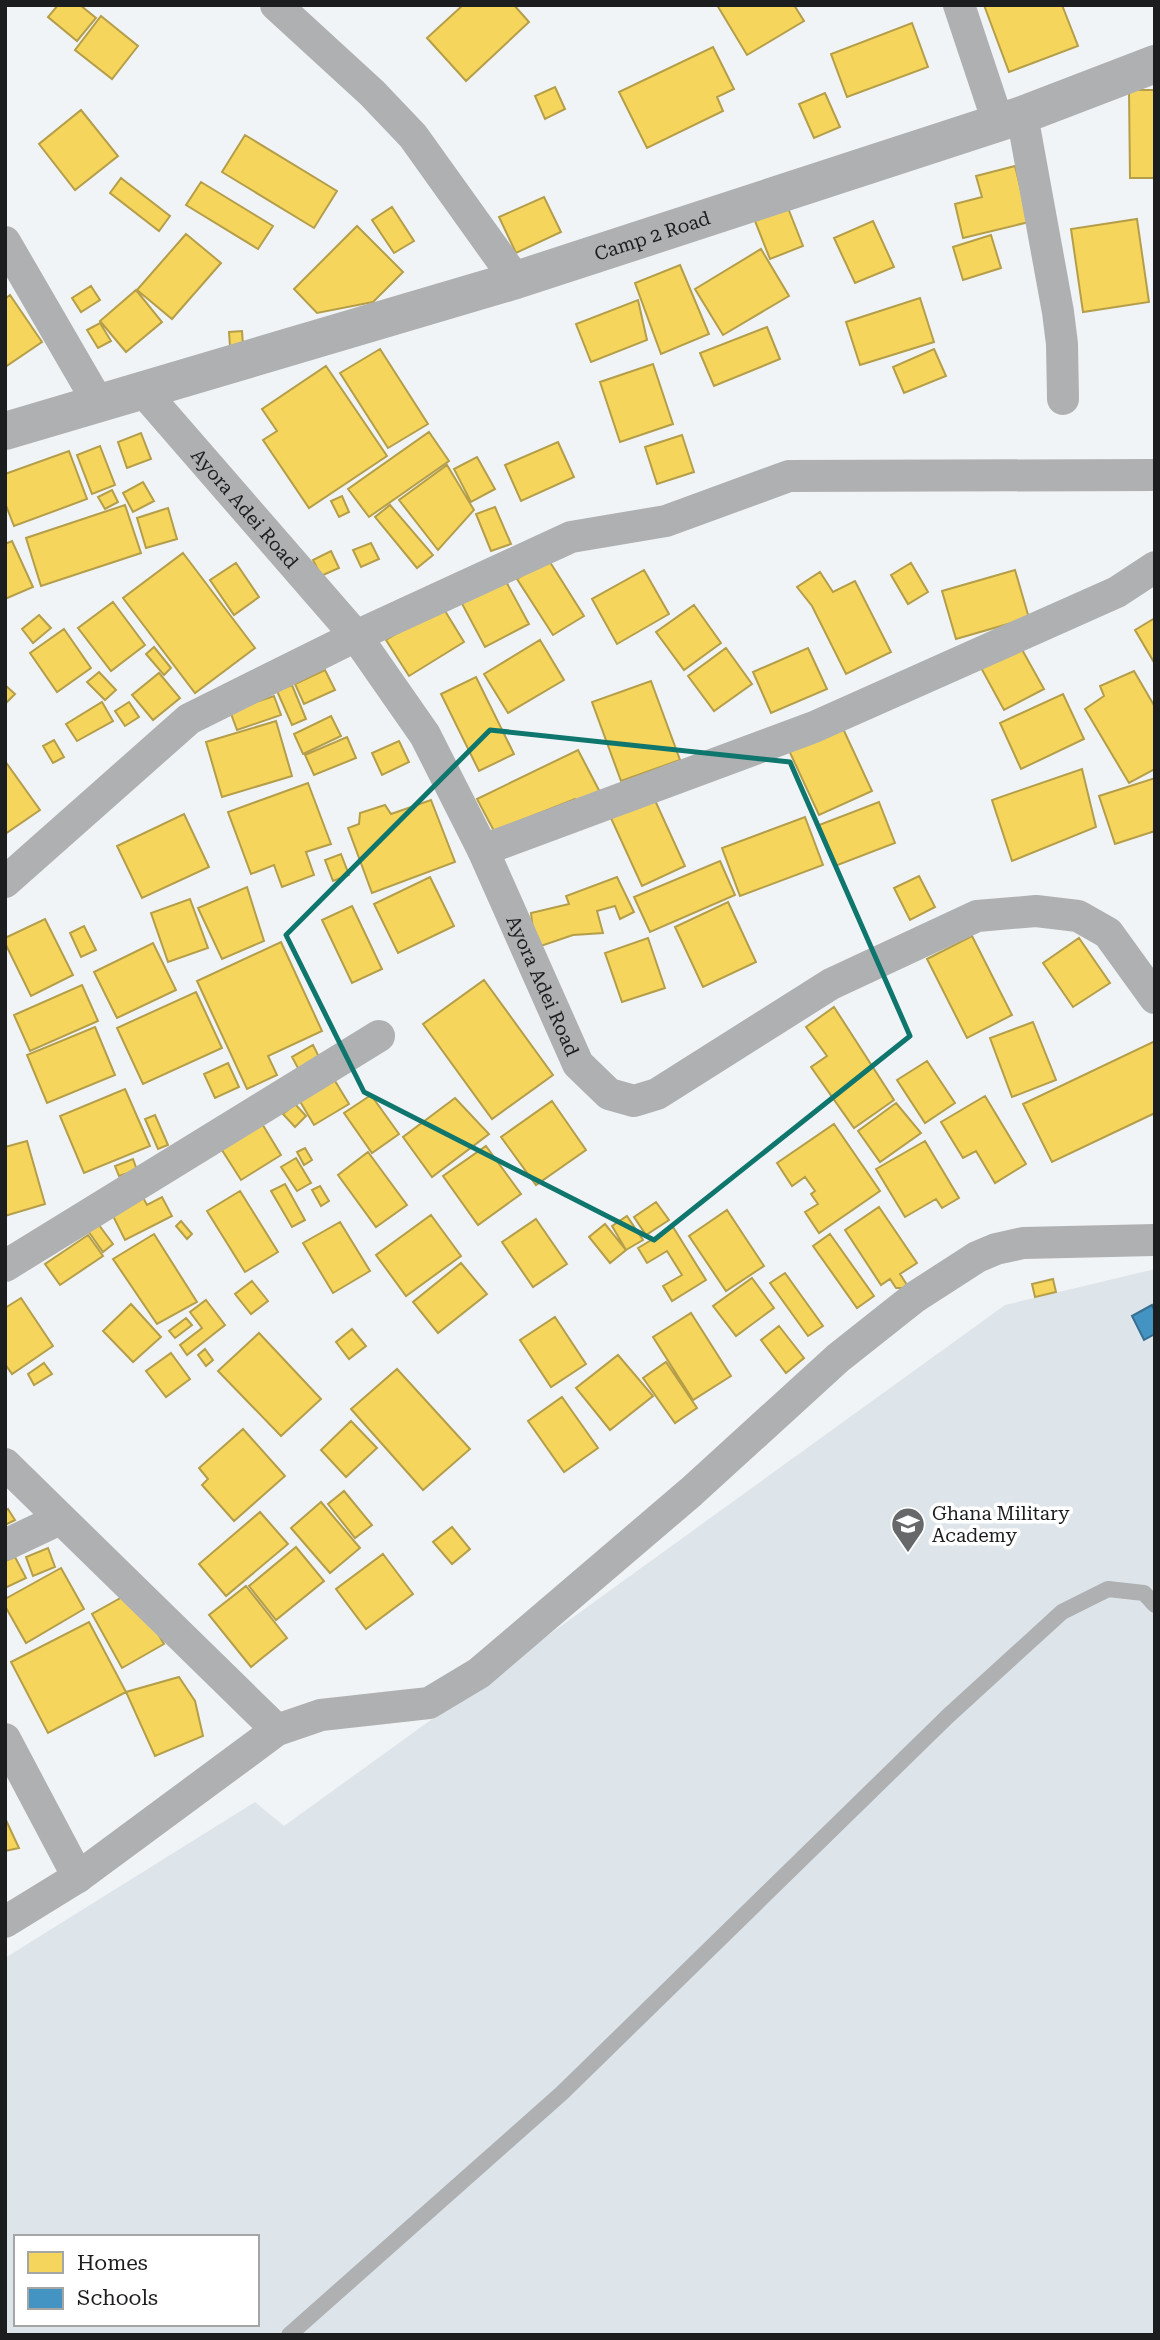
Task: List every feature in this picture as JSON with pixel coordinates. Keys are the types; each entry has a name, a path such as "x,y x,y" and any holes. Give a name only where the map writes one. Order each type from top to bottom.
{"street":[{"path":"276,5 372,93 413,136 516,281"},
{"path":"959,5 1010,118 1058,312 1062,344 1063,399"},
{"name":"Camp 2 Road","path":"5,431 516,281 1010,118 1155,64"},
{"path":"5,242 99,404"},
{"name":"Ayora Adei Road","path":"144,391 356,636 425,735 483,850 578,1064 609,1094 634,1101 657,1094 831,984 977,916 1036,911 1078,916 1108,933 1155,999"},
{"path":"5,882 189,719 356,636 571,537 666,521 789,476 1155,475"},
{"path":"483,850 814,727 1117,592 1155,567"},
{"path":"5,1266 379,1035"},
{"path":"5,1922 78,1877 277,1730 321,1714 429,1703 480,1673 691,1492 838,1358 915,1297 977,1257 996,1249 1023,1243 1155,1240"},
{"path":"5,1464 277,1730"},
{"path":"5,1545 60,1519"},
{"path":"5,1739 78,1877"}],"lane":[{"path":"289,2335 562,2093 948,1716 1062,1612 1108,1589 1144,1593 1155,1605"}],"highlighted area":[{"path":"490,730 790,762 910,1036 654,1240 364,1092 286,935"}],"shaded area":[{"name":"Ghana Military Academy","path":"1155,1269 1155,2335 5,2335 5,1958 255,1802 284,1826 1005,1305"}],"building: Homes":[{"path":"58,5 80,5 96,18 77,41 48,17"},
{"path":"463,5 514,5 529,22 466,81 427,38"},
{"path":"717,5 794,5 804,21 747,55"},
{"path":"984,5 1062,5 1078,46 1009,72"},
{"path":"101,16 138,46 112,79 75,50"},
{"path":"912,23 928,67 847,97 831,54"},
{"path":"713,47 734,89 717,97 723,111 647,148 619,92"},
{"path":"555,87 565,109 545,119 535,96"},
{"path":"1129,90 1155,90 1155,178 1130,178"},
{"path":"825,93 840,127 814,138 799,104"},
{"path":"81,110 118,156 75,190 39,144"},
{"path":"245,135 337,191 314,228 222,172"},
{"path":"1015,166 1029,222 963,238 955,204 982,197 976,176"},
{"path":"121,178 170,216 159,231 110,193"},
{"path":"201,182 273,226 258,249 186,205"},
{"path":"544,197 561,232 516,253 499,217"},
{"path":"392,207 414,241 394,253 372,220"},
{"path":"788,208 803,246 770,259 755,221"},
{"path":"1137,219 1149,302 1083,312 1071,229"},
{"path":"873,221 894,267 855,283 834,238"},
{"path":"357,226 403,272 373,302 317,313 294,289"},
{"path":"186,234 221,263 172,319 137,290"},
{"path":"991,235 1001,268 963,280 953,247"},
{"path":"761,249 789,296 723,335 695,289"},
{"path":"680,265 709,334 661,354 635,283"},
{"path":"91,286 100,300 81,312 72,298"},
{"path":"136,290 162,322 126,352 100,321"},
{"path":"10,295 42,342 5,367 5,299"},
{"path":"920,298 934,342 860,365 846,322"},
{"path":"638,300 647,340 591,362 576,324"},
{"path":"100,323 111,341 98,348 87,330"},
{"path":"767,327 780,359 714,386 700,353"},
{"path":"242,331 243,345 230,346 229,332"},
{"path":"380,349 428,424 388,448 340,373"},
{"path":"934,349 946,376 904,393 893,367"},
{"path":"653,364 673,424 620,442 600,382"},
{"path":"326,366 387,456 309,508 263,440 277,431 262,409"},
{"path":"429,432 449,461 369,517 348,489"},
{"path":"141,433 151,459 127,468 118,442"},
{"path":"682,435 694,472 657,484 645,447"},
{"path":"558,442 574,477 521,501 505,465"},
{"path":"100,446 115,485 92,494 77,455"},
{"path":"69,451 87,499 14,526 5,503 5,474"},
{"path":"477,457 495,489 471,502 454,469"},
{"path":"447,465 474,510 438,550 399,500"},
{"path":"143,482 154,501 133,512 123,493"},
{"path":"112,490 118,502 105,509 98,497"},
{"path":"342,496 349,512 339,517 331,501"},
{"path":"125,505 141,553 41,586 26,538"},
{"path":"390,505 433,555 417,568 375,517"},
{"path":"495,507 511,544 491,551 476,514"},
{"path":"168,508 177,539 146,548 137,518"},
{"path":"12,541 33,587 5,599 5,544"},
{"path":"371,543 379,559 361,567 353,550"},
{"path":"331,551 339,568 321,576 313,560"},
{"path":"183,553 255,648 195,693 123,598"},
{"path":"548,559 584,616 553,635 517,579"},
{"path":"236,563 259,597 234,615 210,580"},
{"path":"911,563 928,592 908,604 891,575"},
{"path":"644,570 669,614 617,644 592,599"},
{"path":"1015,570 1029,618 956,639 942,591"},
{"path":"820,572 833,592 855,581 891,652 846,674 812,606 797,587"},
{"path":"503,576 529,624 485,647 459,598"},
{"path":"113,602 145,645 111,671 78,628"},
{"path":"694,605 721,643 684,670 656,632"},
{"path":"442,606 464,642 409,676 386,640"},
{"path":"39,615 51,628 33,643 22,629"},
{"path":"1155,618 1155,664 1135,630"},
{"path":"64,629 91,668 57,692 30,653"},
{"path":"540,640 564,680 508,713 484,674"},
{"path":"1020,646 1044,689 1004,710 980,666"},
{"path":"154,647 171,668 164,675 146,654"},
{"path":"726,648 752,684 714,711 688,676"},
{"path":"808,648 827,689 771,713 753,672"},
{"path":"325,670 335,690 304,704 295,684"},
{"path":"1134,671 1155,707 1155,769 1129,783 1085,709 1104,696 1100,686"},
{"path":"99,672 116,690 105,700 87,682"},
{"path":"159,673 180,698 153,720 132,695"},
{"path":"476,677 514,754 479,771 441,694"},
{"path":"651,681 680,760 621,781 592,702"},
{"path":"5,685 15,694 5,704"},
{"path":"292,685 306,719 292,725 277,691"},
{"path":"1063,694 1084,739 1021,769 1000,723"},
{"path":"274,696 281,715 237,730 230,711"},
{"path":"102,702 113,721 77,741 66,724"},
{"path":"129,702 139,717 125,726 115,711"},
{"path":"331,716 341,736 303,754 294,734"},
{"path":"839,720 872,791 819,815 786,744"},
{"path":"276,721 292,776 222,797 206,742"},
{"path":"347,737 356,758 314,775 305,755"},
{"path":"54,740 64,757 53,763 43,746"},
{"path":"399,741 409,762 382,775 372,753"},
{"path":"578,750 602,796 578,804 575,799 494,831 477,799"},
{"path":"5,761 40,810 5,834"},
{"path":"1082,769 1096,827 1012,861 992,800"},
{"path":"1155,778 1155,831 1115,844 1099,796"},
{"path":"308,783 331,844 306,852 314,875 282,887 274,865 251,874 228,812"},
{"path":"653,796 685,866 642,886 610,816"},
{"path":"431,800 455,862 372,893 348,828 359,824 360,813 385,805 391,814"},
{"path":"879,802 895,843 835,866 819,825"},
{"path":"184,814 209,867 142,898 117,846"},
{"path":"805,817 823,865 740,896 722,848"},
{"path":"341,854 349,875 333,881 325,860"},
{"path":"720,861 735,895 650,932 634,897"},
{"path":"919,876 935,907 910,920 894,888"},
{"path":"430,877 454,926 398,953 374,904"},
{"path":"617,877 634,912 620,919 615,906 597,911 603,933 573,935 535,948 531,913 569,904 566,896"},
{"path":"247,887 264,941 222,959 198,908"},
{"path":"190,899 208,948 168,962 151,913"},
{"path":"728,902 756,962 703,987 675,927"},
{"path":"352,906 382,969 352,983 322,920"},
{"path":"45,919 73,975 31,996 5,938"},
{"path":"84,926 96,950 81,957 70,933"},
{"path":"972,936 1012,1015 967,1038 927,959"},
{"path":"648,938 665,988 622,1002 605,953"},
{"path":"1079,938 1110,983 1073,1007 1043,963"},
{"path":"281,942 322,1031 268,1056 277,1075 247,1089 197,981"},
{"path":"153,943 176,990 117,1018 94,972"},
{"path":"484,980 553,1075 492,1119 423,1024"},
{"path":"82,985 98,1021 30,1051 14,1015"},
{"path":"196,992 222,1048 143,1084 117,1028"},
{"path":"834,1007 894,1100 854,1128 811,1067 827,1056 806,1027"},
{"path":"1033,1022 1056,1080 1012,1097 990,1038"},
{"path":"95,1027 115,1075 47,1103 27,1055"},
{"path":"1155,1041 1155,1113 1052,1162 1023,1104"},
{"path":"313,1045 320,1059 299,1070 292,1057"},
{"path":"927,1061 955,1103 925,1123 897,1080"},
{"path":"228,1063 239,1087 215,1098 204,1074"},
{"path":"332,1076 349,1104 314,1125 298,1098"},
{"path":"125,1089 150,1146 84,1173 60,1116"},
{"path":"371,1095 399,1134 372,1153 344,1113"},
{"path":"985,1096 1026,1164 995,1183 976,1151 963,1158 941,1122"},
{"path":"455,1098 489,1134 432,1177 403,1137"},
{"path":"552,1101 586,1150 536,1185 501,1137"},
{"path":"896,1103 921,1133 880,1162 858,1131"},
{"path":"295,1104 306,1116 295,1127 283,1114"},
{"path":"155,1115 168,1145 158,1149 145,1119"},
{"path":"261,1122 281,1155 241,1180 220,1147"},
{"path":"834,1124 880,1191 819,1233 805,1212 818,1204 811,1194 815,1191 805,1177 792,1186 777,1163"},
{"path":"27,1141 45,1204 5,1216 5,1147"},
{"path":"925,1141 959,1198 942,1208 936,1199 905,1217 876,1169"},
{"path":"486,1146 521,1194 478,1225 443,1176"},
{"path":"305,1148 312,1160 304,1165 297,1152"},
{"path":"368,1152 407,1205 376,1227 338,1175"},
{"path":"296,1158 311,1183 297,1191 281,1167"},
{"path":"133,1159 137,1170 119,1176 115,1166"},
{"path":"285,1184 305,1220 292,1227 271,1191"},
{"path":"320,1186 329,1201 321,1206 312,1190"},
{"path":"139,1190 147,1205 162,1197 172,1216 125,1240 108,1206"},
{"path":"240,1191 278,1252 245,1272 207,1211"},
{"path":"656,1202 669,1220 646,1235 634,1217"},
{"path":"879,1207 917,1263 900,1274 909,1288 896,1288 890,1279 881,1285 845,1230"},
{"path":"727,1210 764,1266 726,1291 689,1236"},
{"path":"431,1215 461,1256 406,1296 376,1255"},
{"path":"627,1216 643,1240 626,1250 612,1226"},
{"path":"536,1219 567,1264 533,1287 502,1242"},
{"path":"96,1221 113,1244 103,1252 86,1228"},
{"path":"181,1221 192,1234 187,1239 176,1226"},
{"path":"340,1222 370,1271 333,1293 303,1243"},
{"path":"605,1224 626,1250 610,1263 589,1237"},
{"path":"673,1227 706,1280 672,1301 663,1286 682,1275 667,1251 647,1263 638,1248"},
{"path":"154,1234 197,1302 157,1324 113,1259"},
{"path":"830,1234 874,1296 857,1308 813,1246"},
{"path":"88,1235 103,1256 60,1285 45,1264"},
{"path":"461,1263 487,1294 438,1333 413,1302"},
{"path":"785,1273 823,1326 808,1336 770,1283"},
{"path":"752,1278 774,1308 736,1336 713,1306"},
{"path":"1053,1279 1056,1292 1035,1297 1032,1284"},
{"path":"252,1281 268,1301 251,1314 235,1294"},
{"path":"21,1298 53,1346 12,1374 5,1364 5,1308"},
{"path":"206,1300 225,1325 187,1355 180,1345 202,1328 190,1312"},
{"path":"131,1304 161,1337 133,1362 103,1331"},
{"path":"691,1313 731,1376 693,1400 653,1337"},
{"path":"555,1317 586,1364 551,1387 520,1340"},
{"path":"186,1318 192,1325 175,1338 169,1331"},
{"path":"779,1326 804,1358 786,1373 761,1340"},
{"path":"352,1329 366,1346 349,1359 336,1342"},
{"path":"259,1333 321,1399 281,1436 218,1371"},
{"path":"205,1349 213,1360 206,1366 198,1355"},
{"path":"171,1353 190,1379 166,1397 146,1371"},
{"path":"618,1355 653,1396 610,1430 576,1388"},
{"path":"666,1362 697,1408 675,1423 643,1378"},
{"path":"44,1363 52,1374 34,1385 28,1374"},
{"path":"397,1369 470,1449 423,1490 351,1409"},
{"path":"562,1397 598,1448 564,1472 528,1421"},
{"path":"351,1421 377,1448 346,1477 321,1450"},
{"path":"243,1429 285,1476 234,1521 202,1485 208,1479 199,1468"},
{"path":"344,1491 372,1525 355,1538 328,1504"},
{"path":"321,1502 360,1548 330,1573 291,1528"},
{"path":"8,1509 15,1520 5,1525 5,1511"},
{"path":"260,1512 288,1544 226,1596 199,1564"},
{"path":"452,1527 470,1549 452,1564 433,1542"},
{"path":"296,1547 324,1581 276,1620 249,1586"},
{"path":"48,1548 55,1567 33,1576 26,1557"},
{"path":"383,1554 413,1594 366,1629 336,1589"},
{"path":"15,1557 26,1578 5,1588 5,1561"},
{"path":"61,1568 84,1609 26,1643 5,1606 5,1599"},
{"path":"246,1586 287,1638 251,1667 209,1615"},
{"path":"133,1591 164,1644 122,1668 92,1614"},
{"path":"89,1622 126,1692 48,1733 11,1662"},
{"path":"179,1677 195,1701 203,1736 155,1756 126,1692"},
{"path":"5,1818 19,1848 5,1851"}],"building: Schools":[{"path":"1152,1305 1155,1311 1155,1334 1144,1340 1132,1316"}],"place":[{"name":"Ghana Military Academy","path":"908,1554"}]}
